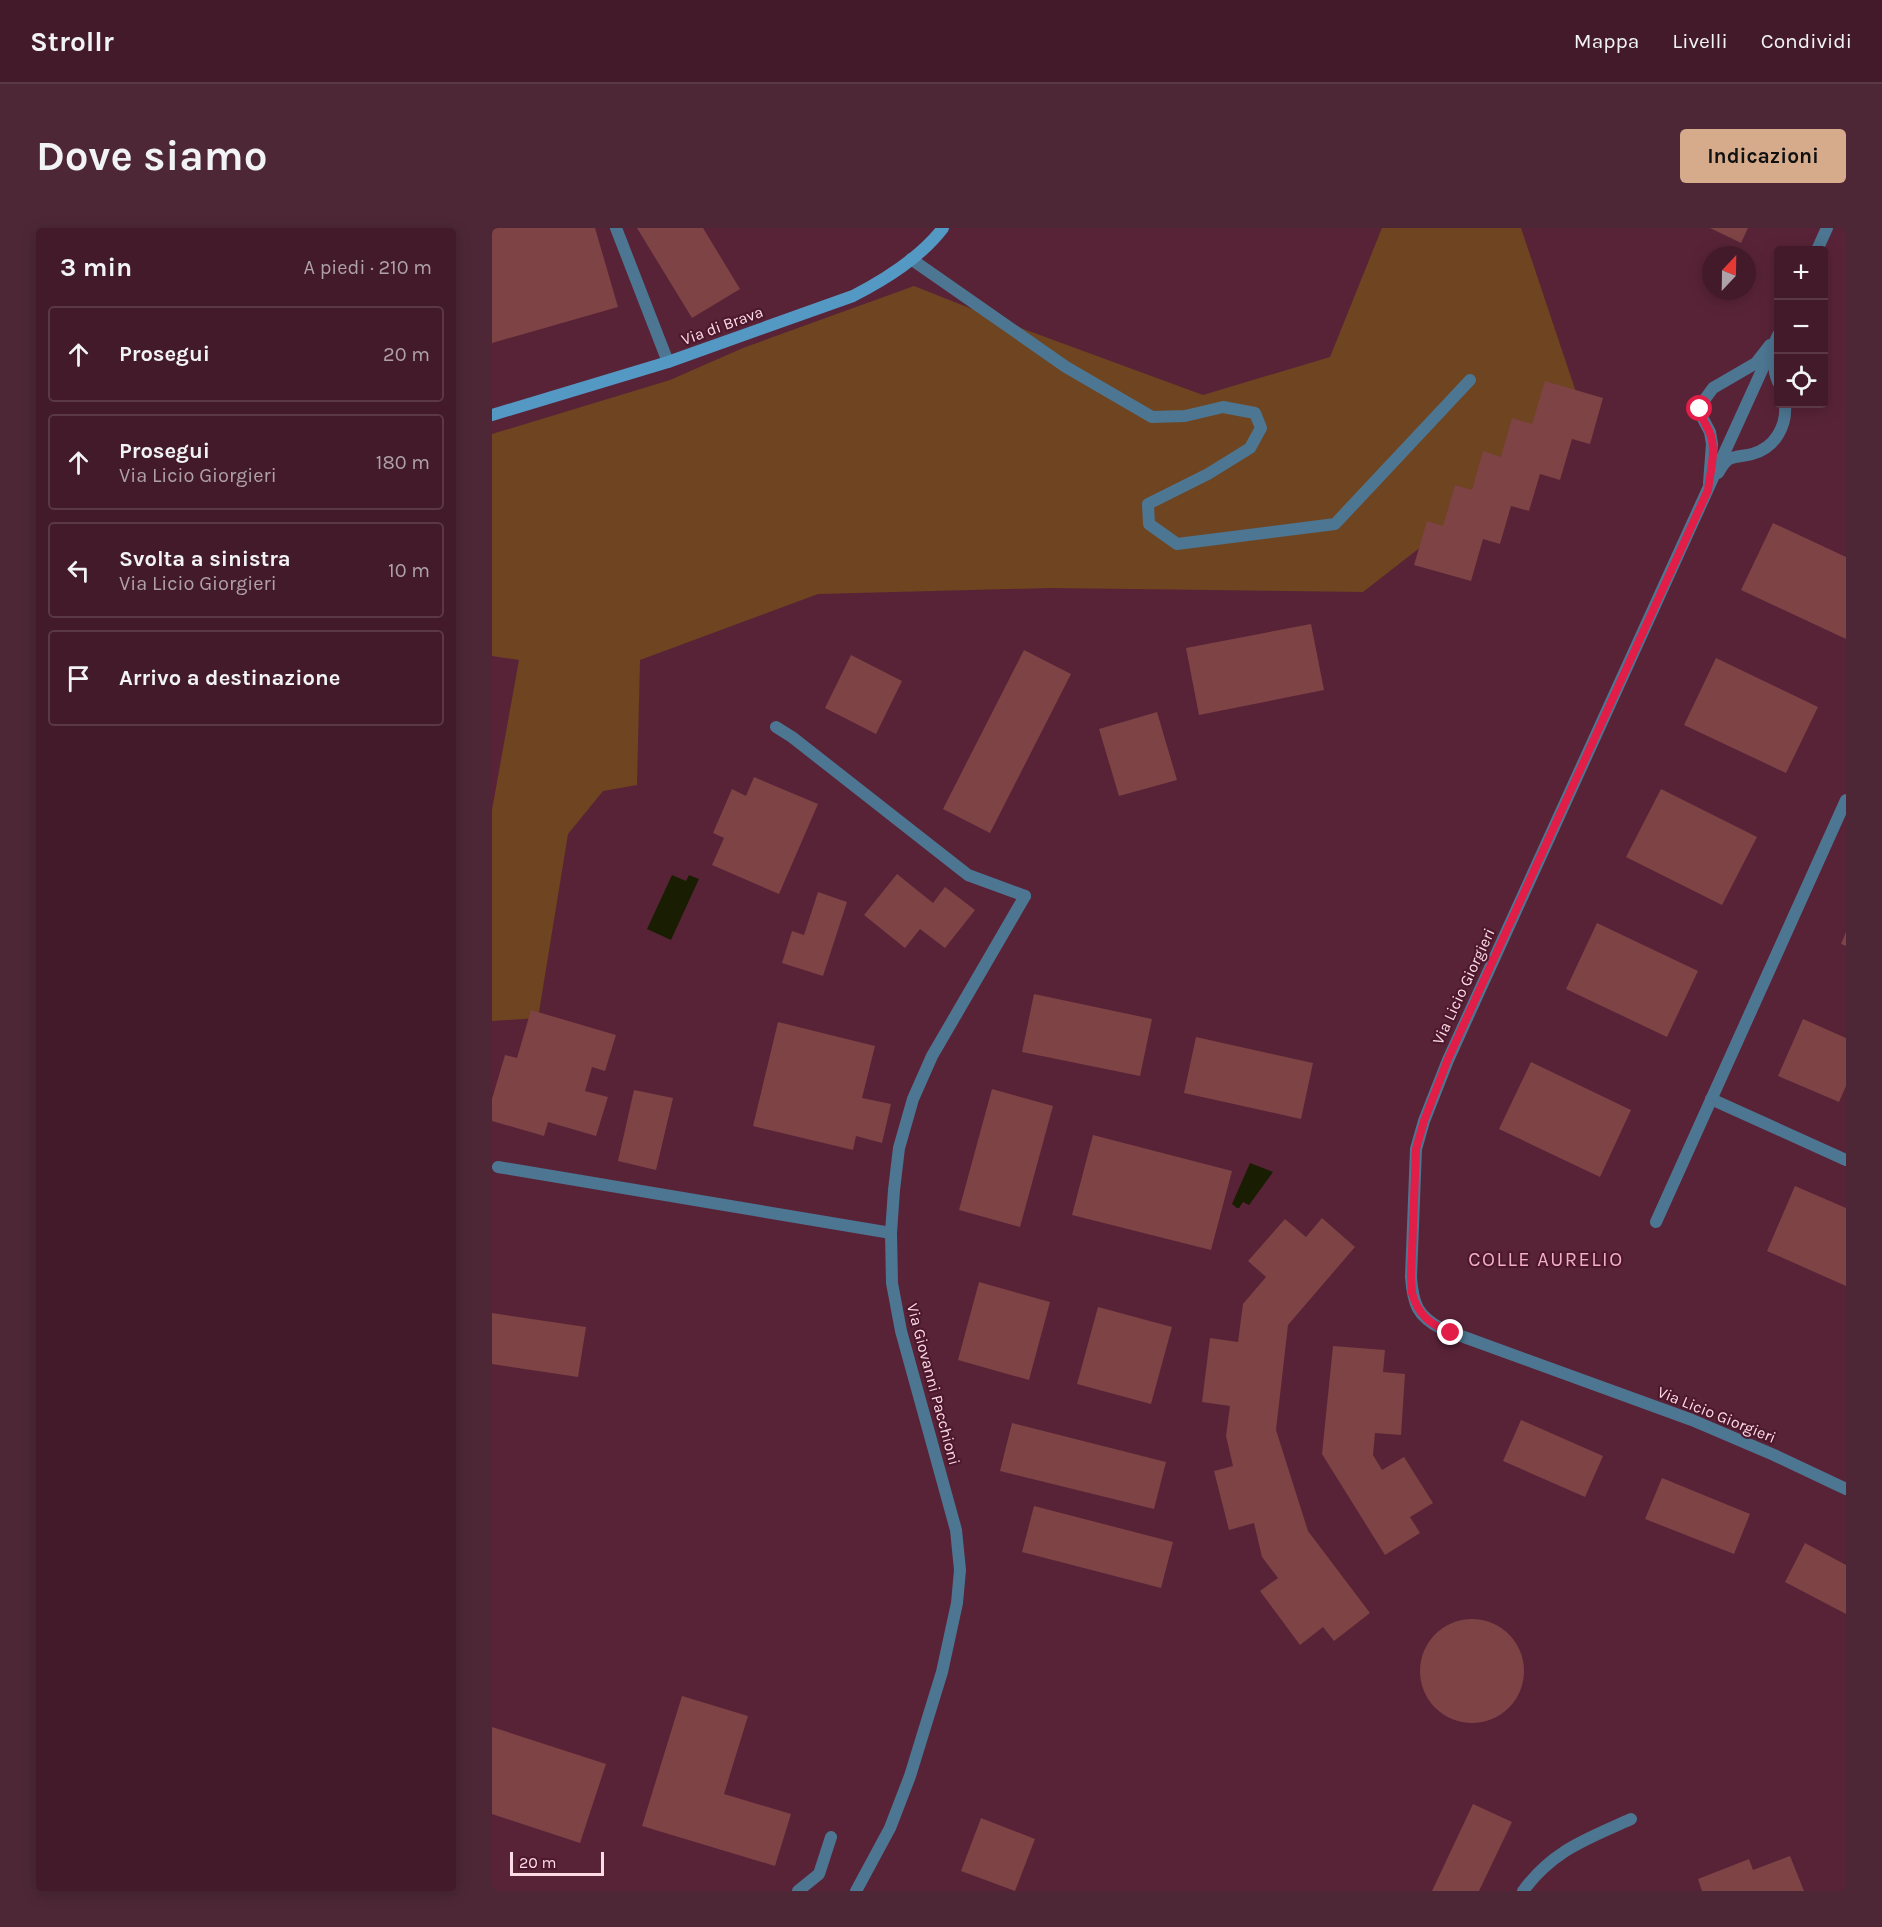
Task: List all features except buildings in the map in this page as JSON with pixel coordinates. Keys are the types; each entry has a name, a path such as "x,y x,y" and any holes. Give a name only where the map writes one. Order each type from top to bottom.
{"street":[{"path":"616,228 669,362"},
{"name":"Via di Brava","path":"492,415 669,362 853,296 880,283 911,259 943,228"},
{"path":"1819,246 1827,228"},
{"path":"911,259 1066,367 1152,417 1185,416 1222,407 1255,413 1261,428 1250,448 1208,474 1148,504 1149,524 1177,544 1335,524 1470,380"},
{"path":"1708,490 1713,444 1710,432 1701,415 1702,403 1713,388 1761,358 1774,340"},
{"name":"Via Licio Giorgieri","path":"1774,344 1448,1059 1424,1121 1416,1149 1412,1293 1425,1319 1442,1329 1692,1420 1764,1450 1846,1489"},
{"path":"1708,490 1726,461 1760,452 1773,442 1784,422 1785,408"},
{"name":"Via Giovanni Pacchioni","path":"776,727 792,736 968,875 1024,896 932,1056 913,1099 900,1148 891,1233 892,1283 901,1331 956,1530 960,1570 957,1603 942,1672 910,1776 890,1828 856,1891"},
{"path":"1656,1222 1846,800"},
{"path":"1710,1099 1846,1160"},
{"path":"498,1167 891,1233"},
{"path":"1523,1891 1546,1863 1559,1854 1631,1818"},
{"path":"798,1891 819,1874 831,1837"}],"shaded area":[{"path":"1382,228 1521,228 1585,419 1363,592 1050,588 818,594 640,660 637,785 603,791 568,834 538,1018 492,1021 492,810 519,660 492,656 492,434 670,380 743,348 914,286 1203,395 1330,357"},
{"path":"672,875 686,881 689,875 699,879 671,940 647,929"},
{"path":"1250,1163 1273,1172 1249,1205 1243,1202 1237,1208 1232,1204"}],"district":[{"name":"COLLE AURELIO","path":"1546,1259"}],"route":[{"path":"1451,1333 1425,1319 1412,1293 1416,1149 1424,1121 1448,1059 1708,490 1713,444 1700,409"}]}
